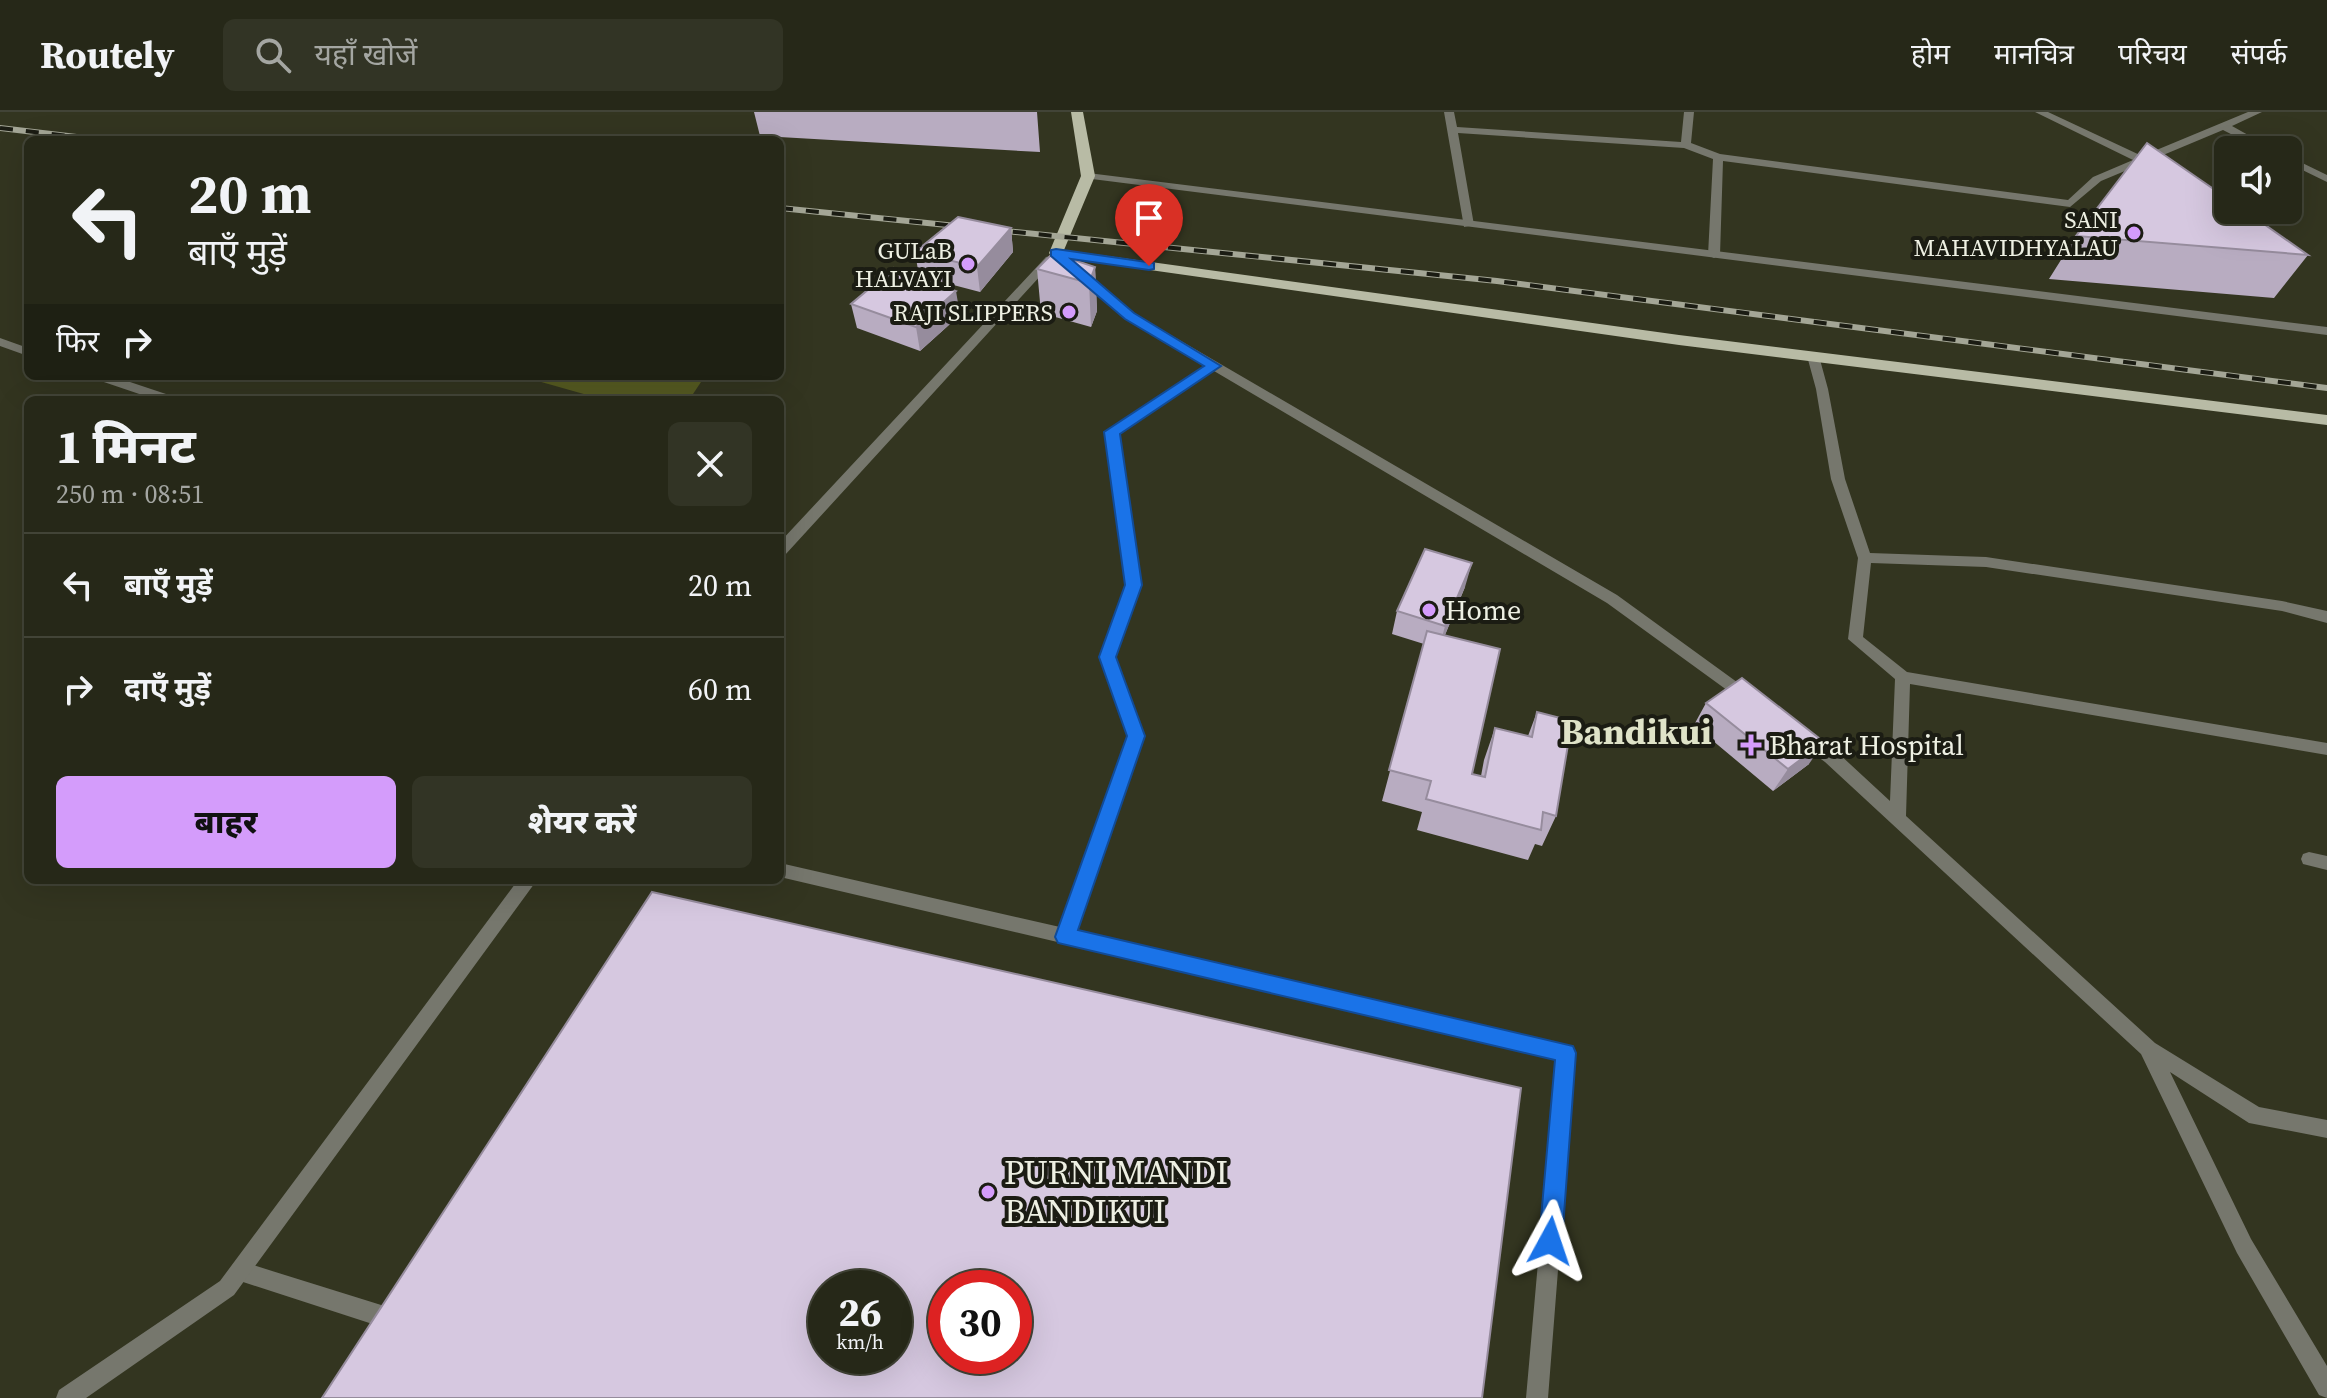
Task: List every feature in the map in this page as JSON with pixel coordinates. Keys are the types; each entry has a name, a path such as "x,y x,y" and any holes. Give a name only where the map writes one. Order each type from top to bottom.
{"main road":[{"path":"1077,112 1088,176 1056,253 1813,356 2327,420"}],"street":[{"path":"1449,112 1468,225"},
{"path":"1686,145 1689,112"},
{"path":"2040,112 2142,160"},
{"path":"1452,130 1686,145 1718,157 2070,204 2097,179 2257,112"},
{"path":"2223,126 2243,136"},
{"path":"1714,255 1718,157"},
{"path":"2302,166 2327,179"},
{"path":"1088,176 2327,331"},
{"path":"784,547 1056,253 1129,316 1612,599 1766,711"},
{"path":"0,342 24,351"},
{"path":"1813,356 1838,479 1865,558 1855,639 1903,677 2327,749"},
{"path":"1065,937 1136,736 1108,657 1134,585 1112,432 1214,366"},
{"path":"111,380 158,396"},
{"path":"1865,558 1986,562 2282,606 2327,617"},
{"path":"1898,819 1903,677"},
{"path":"1792,729 1831,757 2148,1048 2256,1116 2327,1129"},
{"path":"784,871 1566,1053 1537,1398"},
{"path":"67,1398 227,1288 525,884"},
{"path":"2148,1048 2244,1246 2327,1387"},
{"path":"240,1271 419,1328"}],"green space":[{"path":"534,380 702,380 692,396 591,396"}],"building":[{"path":"2147,143 2214,189 2214,224 2264,224 2308,255 2076,236"},
{"path":"958,217 1011,228 977,267 915,252"},
{"path":"1053,253 1095,267 1089,283 1037,269"},
{"path":"894,268 956,291 916,327 851,304"},
{"path":"1425,549 1472,563 1445,626 1397,611"},
{"path":"1427,631 1500,649 1472,774 1485,777 1495,728 1532,737 1537,712 1572,721 1556,816 1543,812 1541,830 1426,799 1431,781 1389,770"},
{"path":"1742,678 1824,742 1788,769 1706,703"},
{"name":"PURNI MANDI BANDIKUI","path":"652,892 1521,1088 1482,1398 322,1398"}],"railway":[{"path":"0,128 68,136"},
{"path":"784,208 1497,281 2327,388"}],"place":[{"name":"SANI MAHAVIDHYALAU","path":"2134,233"},
{"name":"GULaB HALVAYI","path":"968,264"},
{"name":"RAJI SLIPPERS","path":"1069,312"},
{"name":"Home","path":"1429,610"},
{"name":"Bharat Hospital","path":"1751,745"},
{"name":"PURNI MANDI BANDIKUI","path":"988,1192"}],"district":[{"name":"Bandikui","path":"1636,731"}],"route":[{"path":"1149,266 1056,253 1129,316 1214,366 1112,432 1134,585 1108,657 1136,736 1065,937 1566,1053 1550,1241"}]}
